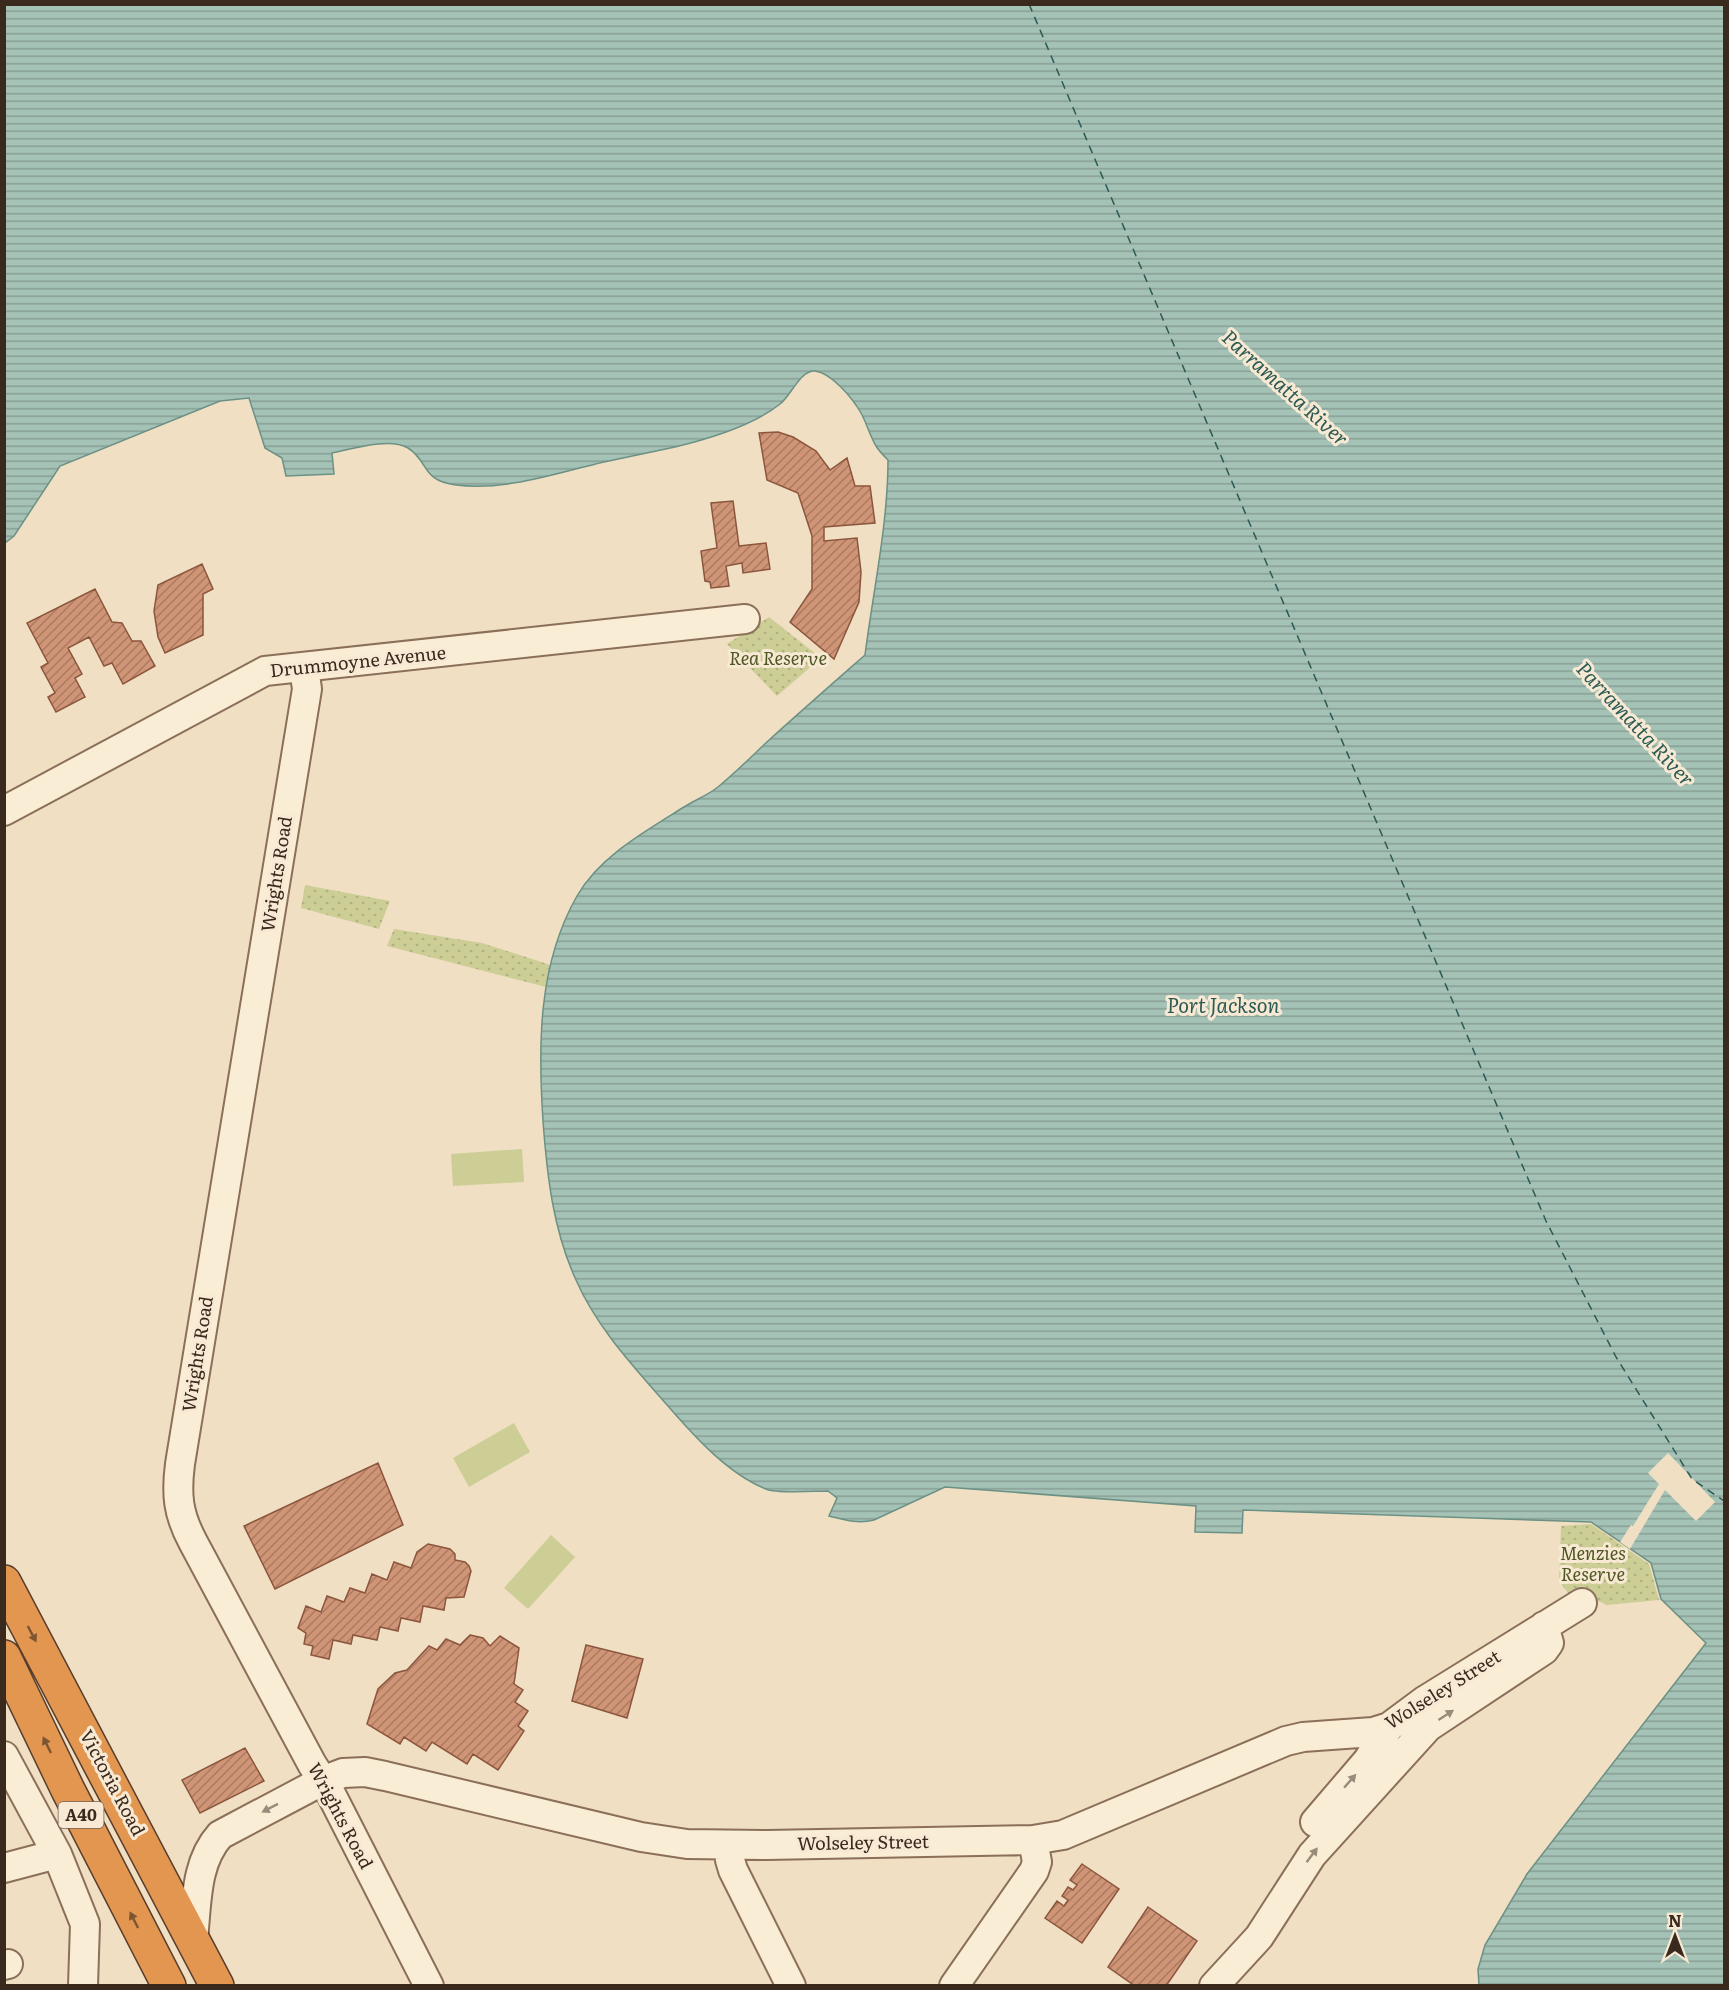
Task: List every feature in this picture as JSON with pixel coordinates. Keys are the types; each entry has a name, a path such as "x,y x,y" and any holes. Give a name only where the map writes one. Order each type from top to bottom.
{"highway":[{"name":"Victoria Road","path":"4,1582 217,1986"},
{"name":"A40","path":"4,1657 68,1790 169,1986"}],"street":[{"name":"Drummoyne Avenue","path":"4,810 265,671 745,619"},
{"name":"Wrights Road","path":"304,668 307,689 180,1464 177,1494 185,1527 429,1986"},
{"name":"Wolseley Street","path":"193,1939 206,1854 220,1835 322,1781 343,1773 365,1772 641,1837 687,1844 1034,1840 1063,1836 1286,1741 1312,1736 1365,1734 1389,1726 1424,1701 1582,1603"},
{"path":"1213,1986 1259,1937 1312,1855 1379,1779 1428,1727 1544,1650 1549,1643 1544,1626"},
{"path":"1213,1986 1248,1921 1295,1845 1368,1760 1389,1726"},
{"path":"4,1755 57,1854 85,1924 83,1986"},
{"path":"954,1986 1034,1871 1037,1862 1034,1840"},
{"path":"728,1845 733,1870 791,1986"},
{"path":"4,1869 57,1854"}],"green space":[{"name":"Rea Reserve","path":"769,617 821,658 777,696 727,644"},
{"path":"305,885 390,901 379,929 301,908"},
{"path":"394,929 482,943 560,968 558,990 387,946"},
{"path":"522,1149 524,1182 453,1186 451,1154"},
{"path":"514,1423 530,1452 469,1487 453,1458"},
{"name":"Menzies Reserve","path":"1591,1524 1649,1564 1659,1600 1607,1605 1586,1595 1571,1597 1559,1581 1561,1526"},
{"path":"551,1535 575,1557 528,1609 504,1588"}],"water":[{"name":"Port Jackson","path":"5,5 1724,5 1724,1985 1479,1985 1478,1969 1485,1945 1527,1874 1706,1643 1661,1599 1651,1563 1591,1522 1243,1510 1242,1533 1195,1532 1196,1506 945,1487 874,1520 852,1521 829,1516 837,1498 828,1491 771,1491 738,1474 700,1441 642,1377 605,1331 585,1298 568,1261 552,1202 541,1092 541,1034 548,977 555,949 564,922 577,896 598,869 640,835 718,787 865,655 883,533 888,460 876,446 853,401 835,381 815,371 805,375 784,400 769,412 702,440 531,480 475,486 445,483 437,479 431,475 415,453 400,445 391,444 370,445 332,453 334,474 286,476 282,458 265,448 249,398 220,401 60,466 14,536 5,543"}],"pier":[{"path":"1668,1453 1715,1502 1696,1521 1665,1490 1630,1549 1620,1542 1631,1525 1633,1526 1659,1484 1648,1473"}],"building":[{"path":"778,432 793,437 816,451 830,470 847,458 855,486 870,486 875,523 824,527 824,541 857,538 861,572 859,602 834,659 790,622 812,589 812,536 798,493 767,480 759,433"},
{"path":"733,501 739,546 766,543 770,569 743,573 742,563 726,566 729,586 711,588 710,582 705,581 701,551 717,548 711,503"},
{"path":"202,564 213,589 203,594 203,635 165,653 158,637 154,611 158,585"},
{"path":"95,589 112,622 122,623 132,641 141,641 155,666 123,684 112,663 104,666 89,637 68,648 82,674 75,678 85,697 56,712 48,697 55,693 41,667 48,663 27,623"},
{"path":"378,1463 403,1525 275,1589 244,1526"},
{"path":"428,1544 450,1549 455,1554 455,1560 465,1562 469,1566 471,1571 464,1597 446,1598 444,1610 423,1606 420,1622 401,1618 398,1631 380,1627 377,1640 353,1635 351,1644 333,1640 329,1659 311,1655 313,1646 304,1644 306,1633 298,1628 306,1606 321,1612 327,1596 344,1602 350,1588 365,1593 372,1574 387,1580 394,1562 411,1568 417,1552"},
{"path":"470,1635 483,1638 490,1646 500,1636 519,1648 514,1684 523,1690 515,1702 528,1711 518,1726 524,1731 498,1770 473,1754 467,1764 432,1742 426,1751 404,1737 400,1744 367,1724 378,1689 395,1673 407,1670 429,1646 437,1650 446,1639 460,1645"},
{"path":"586,1645 643,1659 627,1718 572,1701"},
{"path":"245,1748 264,1781 200,1813 182,1780"},
{"path":"1082,1864 1119,1889 1082,1943 1045,1918 1057,1901 1064,1906 1068,1900 1062,1896 1068,1887 1073,1890 1077,1885 1070,1880"},
{"path":"1148,1907 1197,1941 1166,1986 1135,1986 1108,1967"}],"ferry route":[{"path":"1029,4 1546,1221 1616,1357 1692,1479 1724,1501"}],"water label":[{"name":"Parramatta River","path":"1285,388"},
{"name":"Parramatta River","path":"1635,724"}]}
